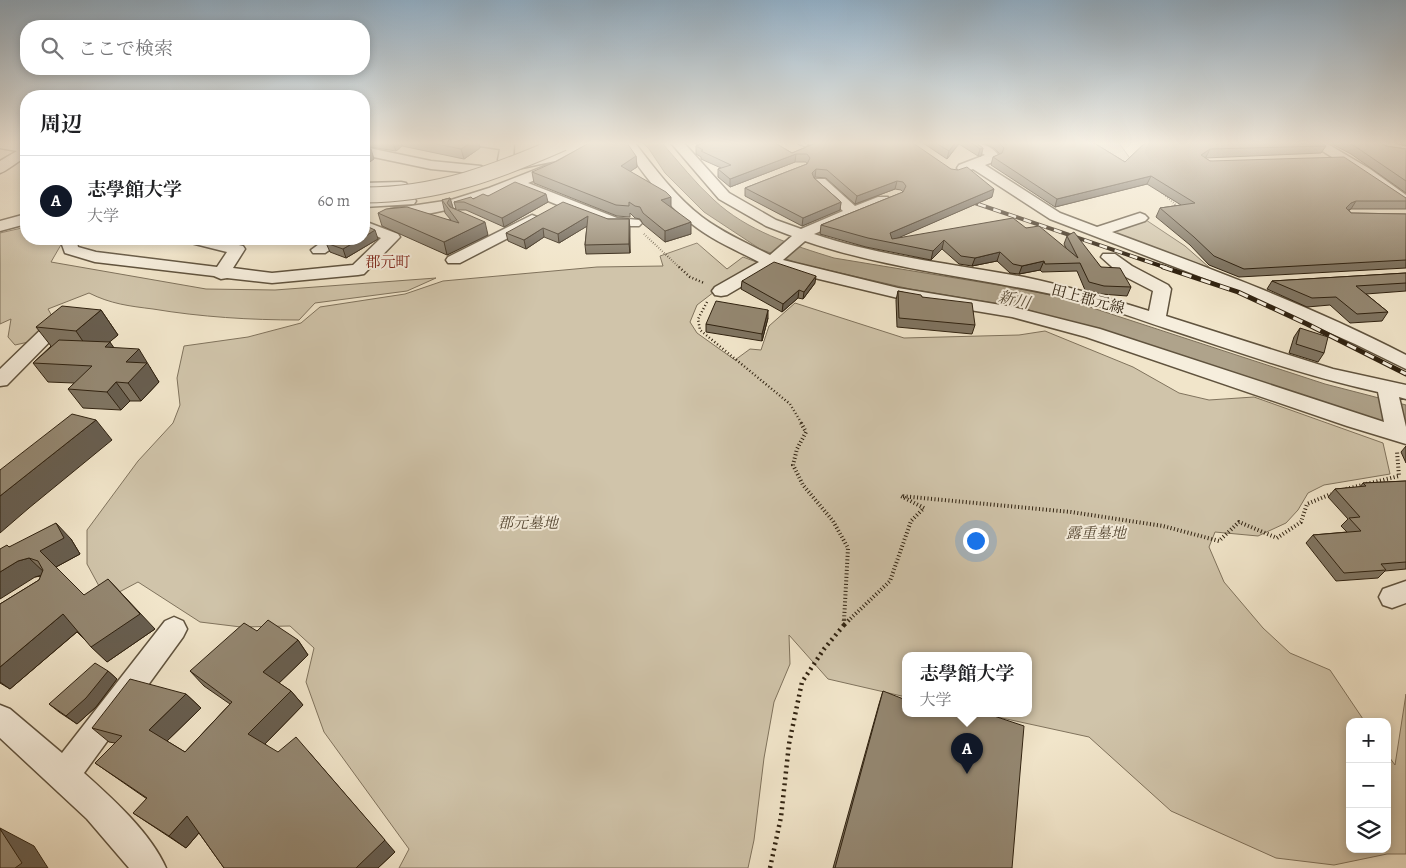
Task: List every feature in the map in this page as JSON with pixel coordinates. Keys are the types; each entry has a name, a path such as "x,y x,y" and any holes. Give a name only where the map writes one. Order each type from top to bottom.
{"street":[{"path":"370,187 427,184"},
{"path":"370,195 388,195 448,187 458,184"},
{"path":"370,214 414,201 460,192 487,184"},
{"path":"370,216 399,214 444,206 484,196 516,184"},
{"path":"518,184 615,223 634,224"},
{"path":"659,184 696,220 714,232 771,262 898,293 1013,312 1093,333 1401,435 1396,390"},
{"name":"田上郡元線","path":"713,184 724,196 771,223 829,244 894,259 1026,283 1097,300 1330,375 1396,390"},
{"path":"822,184 853,212"},
{"path":"1003,184 1043,210 1096,232 1236,284 1362,340 1406,362"},
{"path":"1380,184 1406,202"},
{"path":"724,196 741,190"},
{"path":"721,291 771,262 809,230 896,195"},
{"path":"454,260 505,235 563,202"},
{"path":"1096,232 1140,218"},
{"path":"70,245 71,250 95,257 221,274 272,278 358,270 392,237 370,220"},
{"path":"0,226 20,221"},
{"path":"487,227 505,235"},
{"path":"219,245 237,249 221,274"},
{"path":"319,250 328,245"},
{"path":"1109,257 1144,281 1162,289 1157,319"},
{"path":"1236,284 1274,282"},
{"path":"0,380 66,315"},
{"path":"64,776 174,629"},
{"path":"0,719 64,776 130,842 149,868"}],"path":[{"path":"1140,218 1176,205 1153,186"},
{"path":"634,224 690,277 721,291 705,303 698,319 700,330 790,404 806,432 797,449 793,465 803,485 833,521 848,548 844,625"},
{"path":"1343,490 1399,476 1401,435"},
{"path":"770,868 781,818 789,744 802,682 824,649 844,625 890,582 911,521 924,508 901,496 1071,512 1163,526 1219,541 1238,522 1277,538 1301,522 1307,504 1334,493"}],"green space":[{"path":"1146,220 1185,246 1210,268 1108,231"},
{"path":"20,228 20,245 61,245 51,262 206,289 275,290 436,278 407,291 315,303 299,320 226,318 171,312 120,304 89,293 48,309 57,325 42,339 15,345 8,337 11,319 0,324 0,233"},
{"name":"郡元墓地","path":"697,243 727,269 743,257 759,263 727,282 697,305 690,322 697,333 735,360 750,349 761,350 769,326 795,303 904,338 1019,335 1045,331 1133,367 1179,393 1209,400 1254,397 1383,443 1390,474 1324,485 1308,493 1298,510 1286,523 1258,536 1215,532 1209,547 1224,582 1263,628 1290,653 1330,670 1362,718 1346,718 1346,853 1391,853 1391,760 1395,765 1406,694 1406,854 1387,854 1334,865 1276,858 1171,811 1089,737 997,717 1032,717 1032,652 902,652 902,696 828,679 789,635 790,664 774,702 764,758 754,840 748,868 399,868 409,849 324,732 306,682 314,648 290,626 241,627 200,622 138,582 106,599 87,564 87,530 138,461 173,423 180,405 177,378 184,346 248,337 301,323 320,307 405,294 443,281 597,267 663,266 660,256"}],"water":[{"name":"新川","path":"676,184 697,184 727,211 755,229 802,248 834,258 1056,296 1325,384 1406,405 1406,430 1023,308 910,289 797,263 760,249 704,212"}],"building":[{"path":"512,184 519,184 546,194 502,218 464,202 454,202 471,197 473,199 483,194 488,196"},
{"path":"561,184 651,184 671,197 661,200 691,222 665,231 643,213 640,207 629,202 629,206 616,205"},
{"path":"757,184 820,184 841,202 803,218 745,188"},
{"path":"843,184 890,184 857,196"},
{"path":"904,184 987,184 994,189 890,233 892,239 1013,218 1026,228 1039,226 1078,258 1067,236 1074,232 1101,267 1120,268 1131,287 1104,286 1089,282 1080,263 1045,264 1044,261 1022,266 1013,264 1000,252 975,258 961,256 944,240 933,251 868,238 821,225 903,192 906,186"},
{"path":"1033,184 1120,184 1057,199"},
{"path":"1163,184 1384,184 1406,198 1406,201 1356,201 1346,208 1351,213 1406,214 1406,260 1244,269 1214,256 1160,208 1195,203"},
{"path":"450,198 447,203 450,207 485,222 444,242 378,213 386,209 407,207 459,223 442,200"},
{"path":"563,202 608,219 629,219 629,244 585,245 588,216 558,234 543,228 524,240 506,233"},
{"path":"332,245 350,245 343,249"},
{"path":"774,262 816,276 804,292 799,290 783,304 742,281"},
{"path":"1406,273 1406,283 1356,286 1388,312 1357,314 1336,297 1312,298 1272,281"},
{"path":"898,291 921,295 922,297 972,303 975,325 899,318"},
{"path":"716,301 768,310 762,334 706,324"},
{"path":"62,306 101,310 76,331 36,327"},
{"path":"1300,328 1328,337 1324,353 1296,344"},
{"path":"59,340 110,342 105,347 139,349 126,362 147,363 128,383 116,382 107,392 68,389 92,366 33,363"},
{"path":"72,414 96,420 0,496 0,470"},
{"path":"1406,481 1406,562 1381,564 1386,570 1344,573 1313,535 1361,531 1349,518 1360,517 1335,489 1366,486 1363,483"},
{"path":"56,523 64,538 40,551 84,595 108,579 140,614 91,647 63,614 0,667 0,604 39,580 43,570 38,561 29,558 18,561 0,572 0,549 7,545 9,547"},
{"path":"268,620 298,640 263,672 291,691 248,734 278,752 296,737 385,840 356,868 224,868 187,816 169,836 133,813 147,798 95,763 122,736 92,728 130,679 186,694 149,730 185,752 232,702 190,671 244,623 257,631"},
{"path":"95,663 108,671 86,698 66,716 49,704"},
{"path":"883,691 902,698 902,717 997,717 1024,726 1012,868 835,868"},
{"path":"0,829 22,863 15,868 0,868"}],"railway":[{"path":"963,199 1167,268"},
{"path":"1163,267 1238,292 1307,324 1406,374"}],"place":[{"name":"志學館大学","path":"967,774"}],"district":[{"name":"郡元町","path":"388,262"}],"park label":[{"name":"露重墓地","path":"1096,533"}]}
